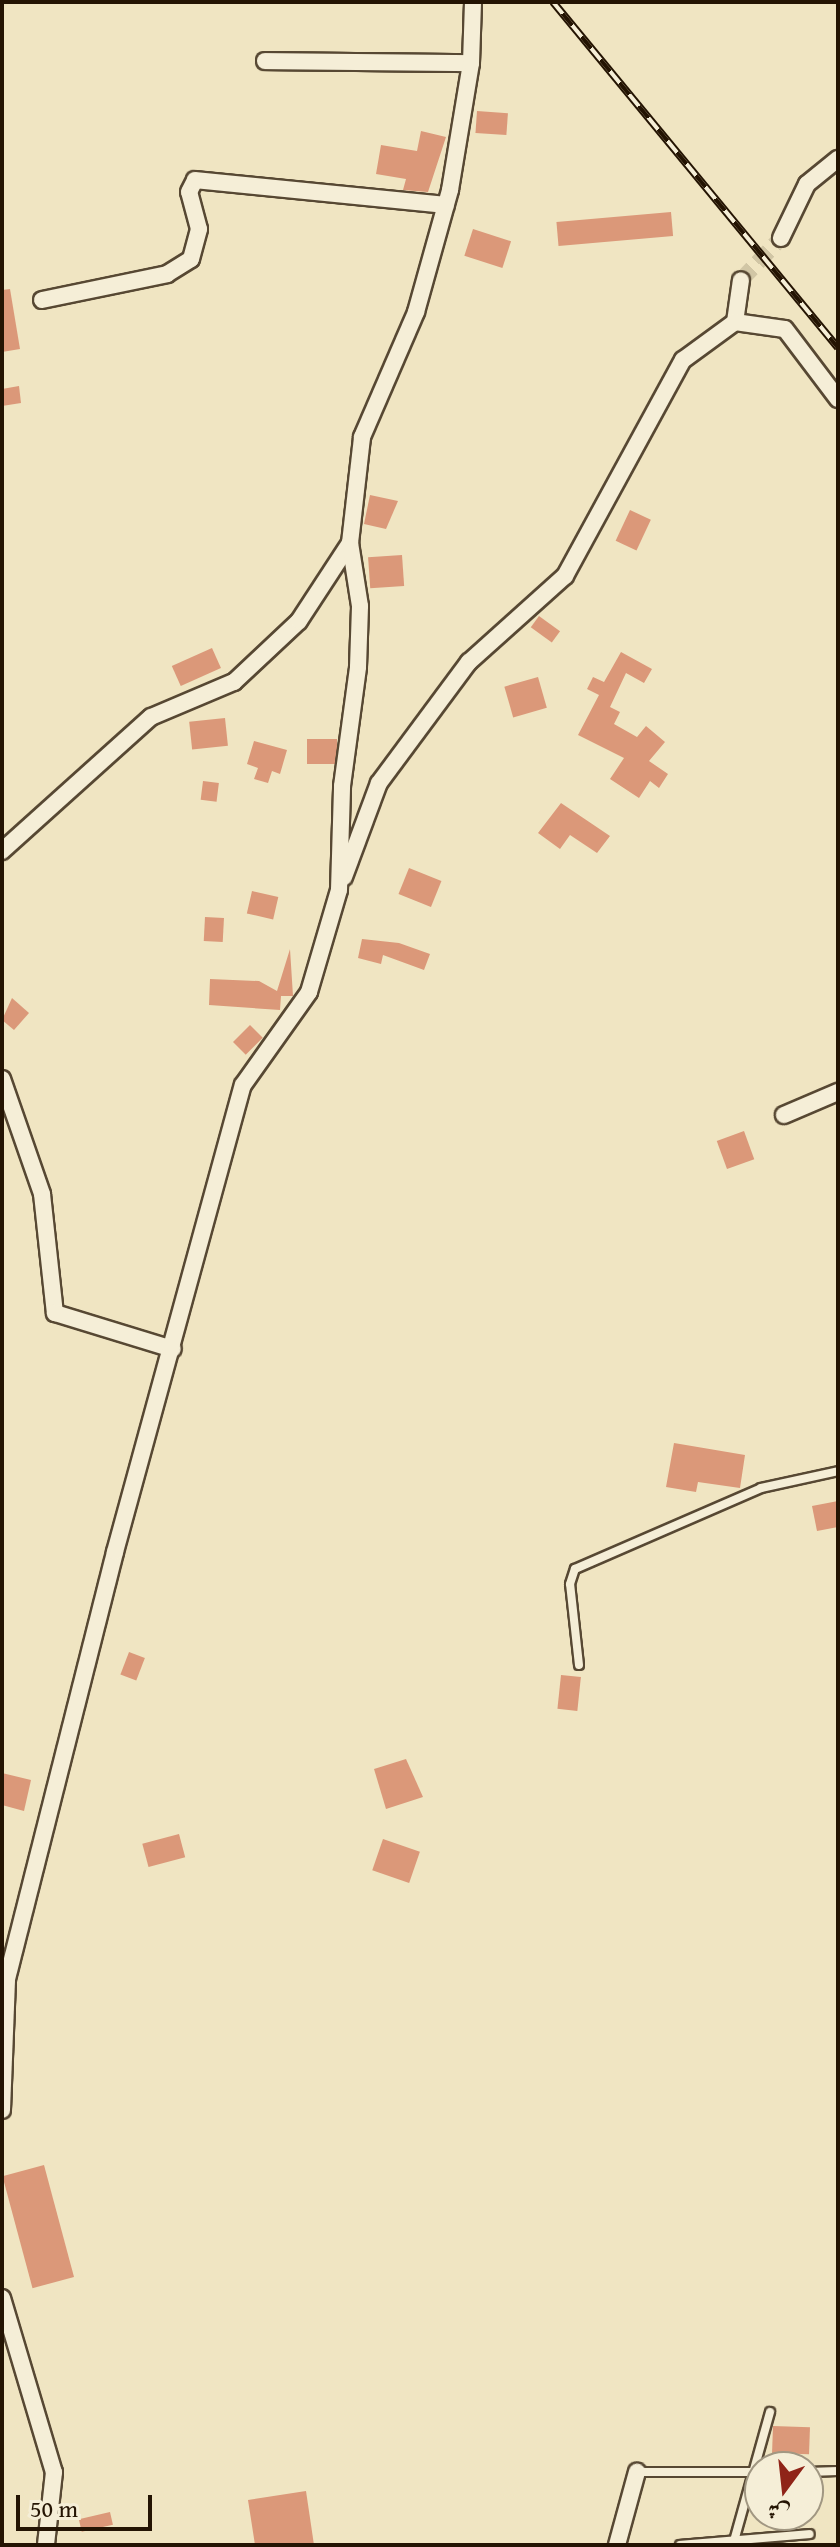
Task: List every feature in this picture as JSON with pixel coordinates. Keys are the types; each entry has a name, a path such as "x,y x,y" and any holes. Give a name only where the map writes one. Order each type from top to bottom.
{"street":[{"path":"339,890 342,786 358,667 360,606 350,543 362,437 416,312 446,205 471,63 473,2"},
{"path":"265,61 471,63"},
{"path":"781,238 807,184 838,159"},
{"path":"42,300 167,274 191,259 199,229 189,192 195,180 446,205"},
{"path":"735,322 741,280"},
{"path":"2,2110 7,1979 243,1085 309,992 339,890 379,783 469,662 565,576 683,360 735,322 785,329 838,399"},
{"path":"2,851 151,717 234,682 299,621 350,543"},
{"path":"2,1079 42,1194 55,1313 173,1349"},
{"path":"784,1115 838,1092"},
{"path":"2,2298 54,2472 46,2545"},
{"path":"617,2545 637,2472"}],"lane":[{"path":"579,1665 570,1584 575,1569 761,1488 838,1471"},
{"path":"762,2451 770,2412"},
{"path":"637,2472 744,2472"},
{"path":"734,2541 744,2511"},
{"path":"680,2545 810,2534"}],"building":[{"path":"477,111 508,113 506,135 475,133"},
{"path":"421,131 446,137 428,192 403,190 406,179 376,174 381,145 417,151"},
{"path":"671,212 673,236 559,246 556,222"},
{"path":"473,229 511,241 502,268 464,256"},
{"path":"10,289 20,349 2,352 2,290"},
{"path":"19,386 21,403 2,406 2,389"},
{"path":"370,495 398,501 386,529 364,524"},
{"path":"630,510 651,520 636,551 616,541"},
{"path":"402,555 404,586 370,588 368,557"},
{"path":"539,616 560,631 552,643 531,627"},
{"path":"212,648 221,668 181,686 172,666"},
{"path":"621,652 652,669 644,683 626,673 610,707 620,712 614,724 637,737 646,726 665,742 649,761 668,774 659,788 650,781 639,798 610,779 624,758 578,735 599,695 587,689 593,677 604,682"},
{"path":"538,677 547,708 513,717 504,687"},
{"path":"225,718 228,746 192,750 189,722"},
{"path":"307,739 337,739 337,764 307,764"},
{"path":"254,741 287,750 280,774 272,771 268,783 254,779 258,768 247,764"},
{"path":"203,781 219,783 217,802 201,800"},
{"path":"561,803 610,836 597,853 570,835 560,849 538,833"},
{"path":"409,868 441,881 431,907 399,894"},
{"path":"252,891 278,897 273,919 247,913"},
{"path":"205,917 224,918 223,942 204,941"},
{"path":"362,939 399,943 430,954 424,970 383,955 381,964 358,958"},
{"path":"290,949 293,996 281,996 280,1010 209,1005 210,979 259,981 277,991"},
{"path":"12,998 29,1013 14,1030 2,1020"},
{"path":"250,1025 263,1038 246,1055 233,1042"},
{"path":"744,1131 754,1159 727,1169 717,1141"},
{"path":"674,1443 745,1455 740,1488 698,1482 696,1492 666,1487"},
{"path":"838,1501 838,1527 817,1531 812,1506"},
{"path":"129,1652 145,1658 136,1680 120,1674"},
{"path":"561,1675 581,1677 577,1711 557,1709"},
{"path":"406,1759 423,1797 386,1809 374,1769"},
{"path":"2,1773 31,1780 24,1811 2,1805"},
{"path":"179,1834 185,1857 149,1867 142,1844"},
{"path":"383,1839 420,1852 409,1883 372,1870"},
{"path":"44,2165 74,2277 32,2288 2,2176"},
{"path":"773,2426 810,2427 809,2451 772,2451"},
{"path":"306,2491 314,2545 255,2545 248,2500"},
{"path":"110,2512 113,2525 82,2532 79,2519"}],"tunnel":[{"path":"741,280 781,238"}],"railway":[{"path":"553,2 838,348"}]}
